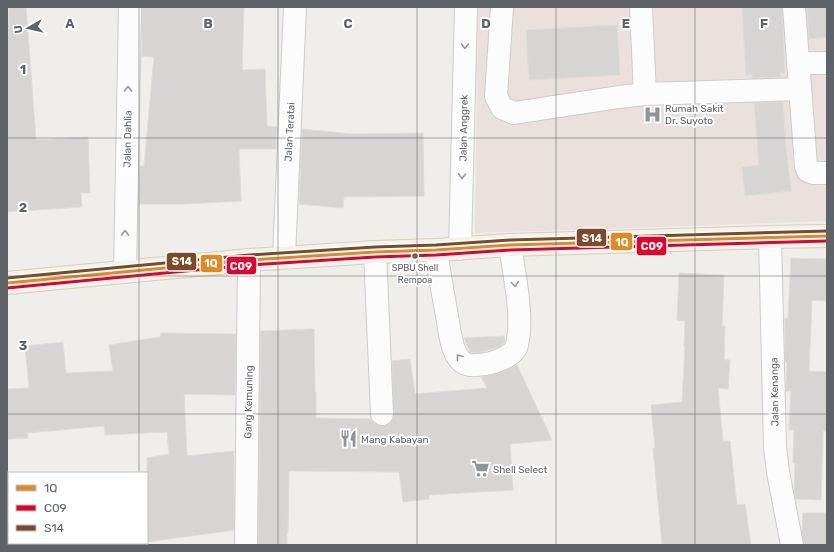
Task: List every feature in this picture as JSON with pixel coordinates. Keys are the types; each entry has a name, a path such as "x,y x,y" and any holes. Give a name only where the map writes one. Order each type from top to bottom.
{"main road":[{"path":"7,283 284,257 460,249 510,245 827,236"}],"street":[{"name":"Jalan Dahlia","path":"125,272 130,7"},
{"name":"Jalan Teratai","path":"284,257 295,7"},
{"name":"Jalan Anggrek","path":"460,249 466,7"},
{"path":"502,7 496,96 502,108 514,113 645,94 800,89"},
{"path":"641,7 645,94"},
{"path":"794,7 806,166 808,171 814,174 827,173"},
{"path":"798,63 827,63"},
{"name":"Jalan Kenanga","path":"770,237 775,447 778,472 792,545"},
{"path":"436,250 450,333 455,353 462,362 474,366 489,364 506,357 517,347 520,319 510,245"},
{"path":"375,252 382,414"},
{"name":"Gang Kemuning","path":"246,545 249,260"}],"shaded area":[{"name":"Rumah Sakit Dr. Suyoto","path":"478,7 827,7 827,221 475,233"}],"building":[{"path":"9,7 26,7 36,140 88,137 90,193 81,193 82,207 7,212 7,37"},
{"path":"142,7 244,8 242,70 265,69 267,126 277,127 276,149 239,149 241,201 185,204 139,204 140,166 144,166 154,57 142,56"},
{"path":"742,7 782,7 785,73 780,73 781,77 752,78 752,74 746,75"},
{"path":"807,7 827,7 827,37 809,39"},
{"path":"617,25 620,75 529,80 526,30"},
{"path":"783,102 791,191 745,196 742,167 759,165 754,103"},
{"path":"302,129 352,134 423,133 424,196 344,197 343,208 299,204"},
{"path":"791,258 827,259 827,301 812,300 809,371 827,372 827,431 823,431 821,500 796,499 794,491 794,430 789,430 791,391 786,391 787,362 785,362 785,318 788,318"},
{"path":"679,273 724,275 722,326 725,326 724,360 730,360 728,389 718,388 723,441 730,441 737,505 745,504 751,545 662,545 653,448 655,448 651,405 682,402 685,321 677,320"},
{"path":"314,329 316,418 371,419 377,425 383,426 389,424 393,419 394,413 392,361 410,359 415,394 487,388 481,377 502,372 517,365 552,440 510,444 513,490 429,495 429,499 403,502 399,472 289,471 287,545 258,545 261,331"},
{"path":"161,333 236,334 235,395 184,394 187,456 234,451 234,530 148,542 147,458 169,454 167,432 105,435 104,426 27,433 28,438 7,439 7,389 29,388 25,346 63,342 66,373 113,371 109,345 160,337"},
{"path":"504,336 505,342 500,346 476,353 470,352 464,338"},
{"path":"803,513 827,513 827,545 804,545 802,533"}],"transit line":[{"name":"S14","path":"7,278 249,255 375,247 510,240 827,231"},
{"name":"1Q","path":"7,283 249,260 375,252 510,245 827,236"},
{"name":"C09","path":"7,288 249,265 375,257 510,250 827,241"}],"place":[{"name":"Rumah Sakit Dr. Suyoto","path":"652,114"},
{"name":"SPBU Shell Rempoa","path":"415,256"},
{"name":"Mang Kabayan","path":"348,439"},
{"name":"Shell Select","path":"480,469"}]}
